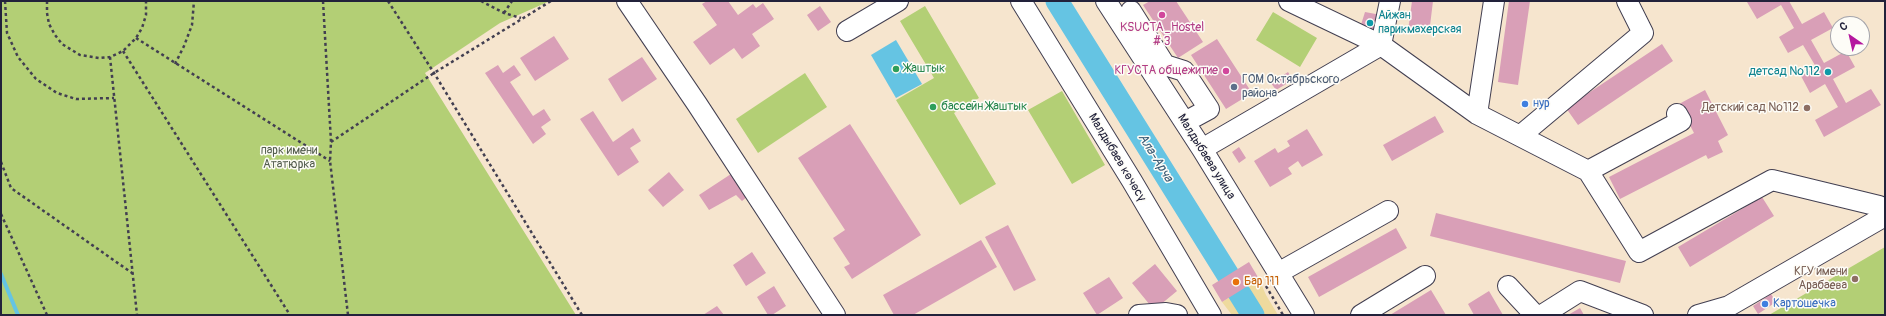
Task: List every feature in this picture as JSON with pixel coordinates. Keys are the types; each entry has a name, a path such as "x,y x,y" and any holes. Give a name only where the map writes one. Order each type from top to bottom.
{"street":[{"path":"627,1 697,104 835,315"},
{"path":"847,32 898,1"},
{"name":"Малдыбаев көчөсү","path":"1021,1 1132,181 1207,309"},
{"name":"Малдыбаева улица","path":"1106,1 1202,149 1304,315"},
{"path":"1202,149 1381,45 1390,1"},
{"path":"1477,114 1494,1"},
{"path":"1520,136 1643,33 1627,1"},
{"path":"1300,4 1381,45 1477,114 1588,171 1639,252 1772,180 1882,211"},
{"path":"1131,11 1165,65 1184,71 1210,109 1184,122"},
{"path":"1588,171 1681,121 1677,114"},
{"path":"1278,273 1388,211"},
{"path":"1698,315 1732,310 1882,211"},
{"path":"1361,315 1425,276"},
{"path":"1508,286 1535,315"},
{"path":"1542,315 1580,291 1643,315"},
{"path":"1187,315 1207,309"},
{"path":"1139,315 1166,313 1177,315"}],"path":[{"path":"5,1 7,33 18,57 36,79 57,93 76,99 114,98"},
{"path":"47,1 49,24 55,35 62,44 80,55 90,57 110,57 123,51 136,38 142,28 146,14 146,1"},
{"path":"175,64 192,25 194,1"},
{"path":"323,1 331,142 330,161 348,315"},
{"path":"388,1 434,73 582,315"},
{"path":"481,1 504,13 521,18"},
{"path":"504,13 512,1"},
{"path":"331,142 434,73 521,18 551,1"},
{"path":"136,38 330,161"},
{"path":"123,51 290,315"},
{"path":"110,57 137,315"},
{"path":"1,162 11,188 132,274"},
{"path":"1,214 47,315"}],"green space":[{"name":"парк имени Ататюрка","path":"1,1 550,1 500,23 425,73 576,315 1,315"},
{"name":"бассейн Жаштык","path":"925,6 979,98 954,113 996,184 960,205 896,100 934,78 900,21"},
{"path":"1273,12 1317,38 1300,67 1256,40"},
{"path":"805,73 827,107 758,153 736,119"},
{"path":"1062,91 1105,165 1072,184 1028,110"},
{"name":"КГУ имени Арабаева","path":"1885,247 1885,315 1769,315"}],"sand":[{"path":"1259,279 1266,295 1278,315 1232,315 1222,302"}],"water":[{"name":"Жаштык","path":"896,40 922,84 896,98 871,55"}],"building":[{"path":"707,1 728,1 738,15 753,4 756,8 763,3 774,19 752,34 760,46 742,59 734,48 710,65 693,42 717,25 702,4"},
{"path":"1150,1 1176,1 1203,42 1178,58 1143,5"},
{"path":"1412,1 1433,1 1429,34 1408,31"},
{"path":"1509,1 1530,1 1518,85 1498,82"},
{"name":"детсад №112","path":"1789,1 1802,24 1824,12 1830,23 1830,30 1811,40 1824,63 1837,56 1849,56 1855,67 1833,79 1846,103 1871,89 1881,105 1824,137 1815,120 1838,107 1825,84 1810,93 1801,76 1816,67 1803,45 1788,53 1779,37 1794,28 1781,5 1757,19 1747,2"},
{"path":"820,6 831,22 818,31 807,15"},
{"name":"Айжан парикмахерская","path":"1365,12 1381,15 1374,36 1359,31"},
{"path":"554,36 569,59 535,81 520,58"},
{"path":"1217,39 1252,93 1226,109 1191,55"},
{"path":"1662,44 1673,61 1578,125 1566,108"},
{"path":"642,57 657,79 622,102 608,79"},
{"path":"498,65 503,73 514,65 521,75 510,82 533,116 544,109 551,120 541,127 546,134 533,144 485,73"},
{"path":"1288,72 1293,80 1276,90 1271,83"},
{"path":"1705,90 1728,135 1718,141 1723,152 1708,159 1706,155 1620,199 1609,177 1694,133 1679,104"},
{"path":"593,111 613,142 633,128 641,141 630,148 639,162 618,176 580,119"},
{"path":"1435,116 1444,132 1392,161 1383,145"},
{"path":"850,124 921,235 852,279 844,267 850,264 833,238 845,230 798,158"},
{"path":"1307,129 1323,155 1302,167 1298,161 1288,168 1292,174 1270,187 1254,161 1275,148 1278,153 1290,146 1287,141"},
{"path":"1239,147 1246,158 1239,163 1232,152"},
{"path":"669,172 684,190 663,207 648,190"},
{"path":"731,174 748,196 742,201 736,195 709,210 699,195"},
{"path":"1762,197 1774,216 1690,267 1678,247"},
{"path":"1436,213 1626,261 1620,283 1430,236"},
{"path":"1008,225 1036,280 1014,291 985,237"},
{"path":"1396,228 1407,248 1319,297 1308,277"},
{"path":"981,240 997,267 913,315 894,315 883,295"},
{"path":"752,252 766,273 746,286 733,265"},
{"name":"Бар 111","path":"1249,262 1259,279 1222,302 1212,285"},
{"path":"1155,264 1177,291 1154,310 1132,283"},
{"path":"1109,277 1123,298 1097,315 1083,293"},
{"path":"774,286 786,306 772,315 768,315 757,297"},
{"path":"1431,290 1446,315 1390,315"},
{"path":"1489,291 1503,315 1474,315 1468,304"},
{"name":"Картошечка","path":"1771,294 1776,302 1758,314 1753,306"},
{"path":"717,306 724,315 703,315"},
{"path":"1580,308 1584,315 1568,315"}],"waterway":[{"name":"Ала-Арча","path":"1057,1 1253,315"},
{"path":"1,274 18,315"}],"place":[{"name":"KSUCTA_Hostel # 3","path":"1162,15"},
{"name":"Айжан парикмахерская","path":"1370,23"},
{"name":"Жаштык","path":"896,69"},
{"name":"КГУСТА общежитие","path":"1226,71"},
{"name":"детсад №112","path":"1828,72"},
{"name":"ГОМ Октябрьского района","path":"1234,87"},
{"name":"нур","path":"1525,104"},
{"name":"бассейн Жаштык","path":"933,107"},
{"name":"Детский сад №112","path":"1807,108"},
{"name":"КГУ имени Арабаева","path":"1855,279"},
{"name":"Бар 111","path":"1236,282"},
{"name":"Картошечка","path":"1765,304"}]}
